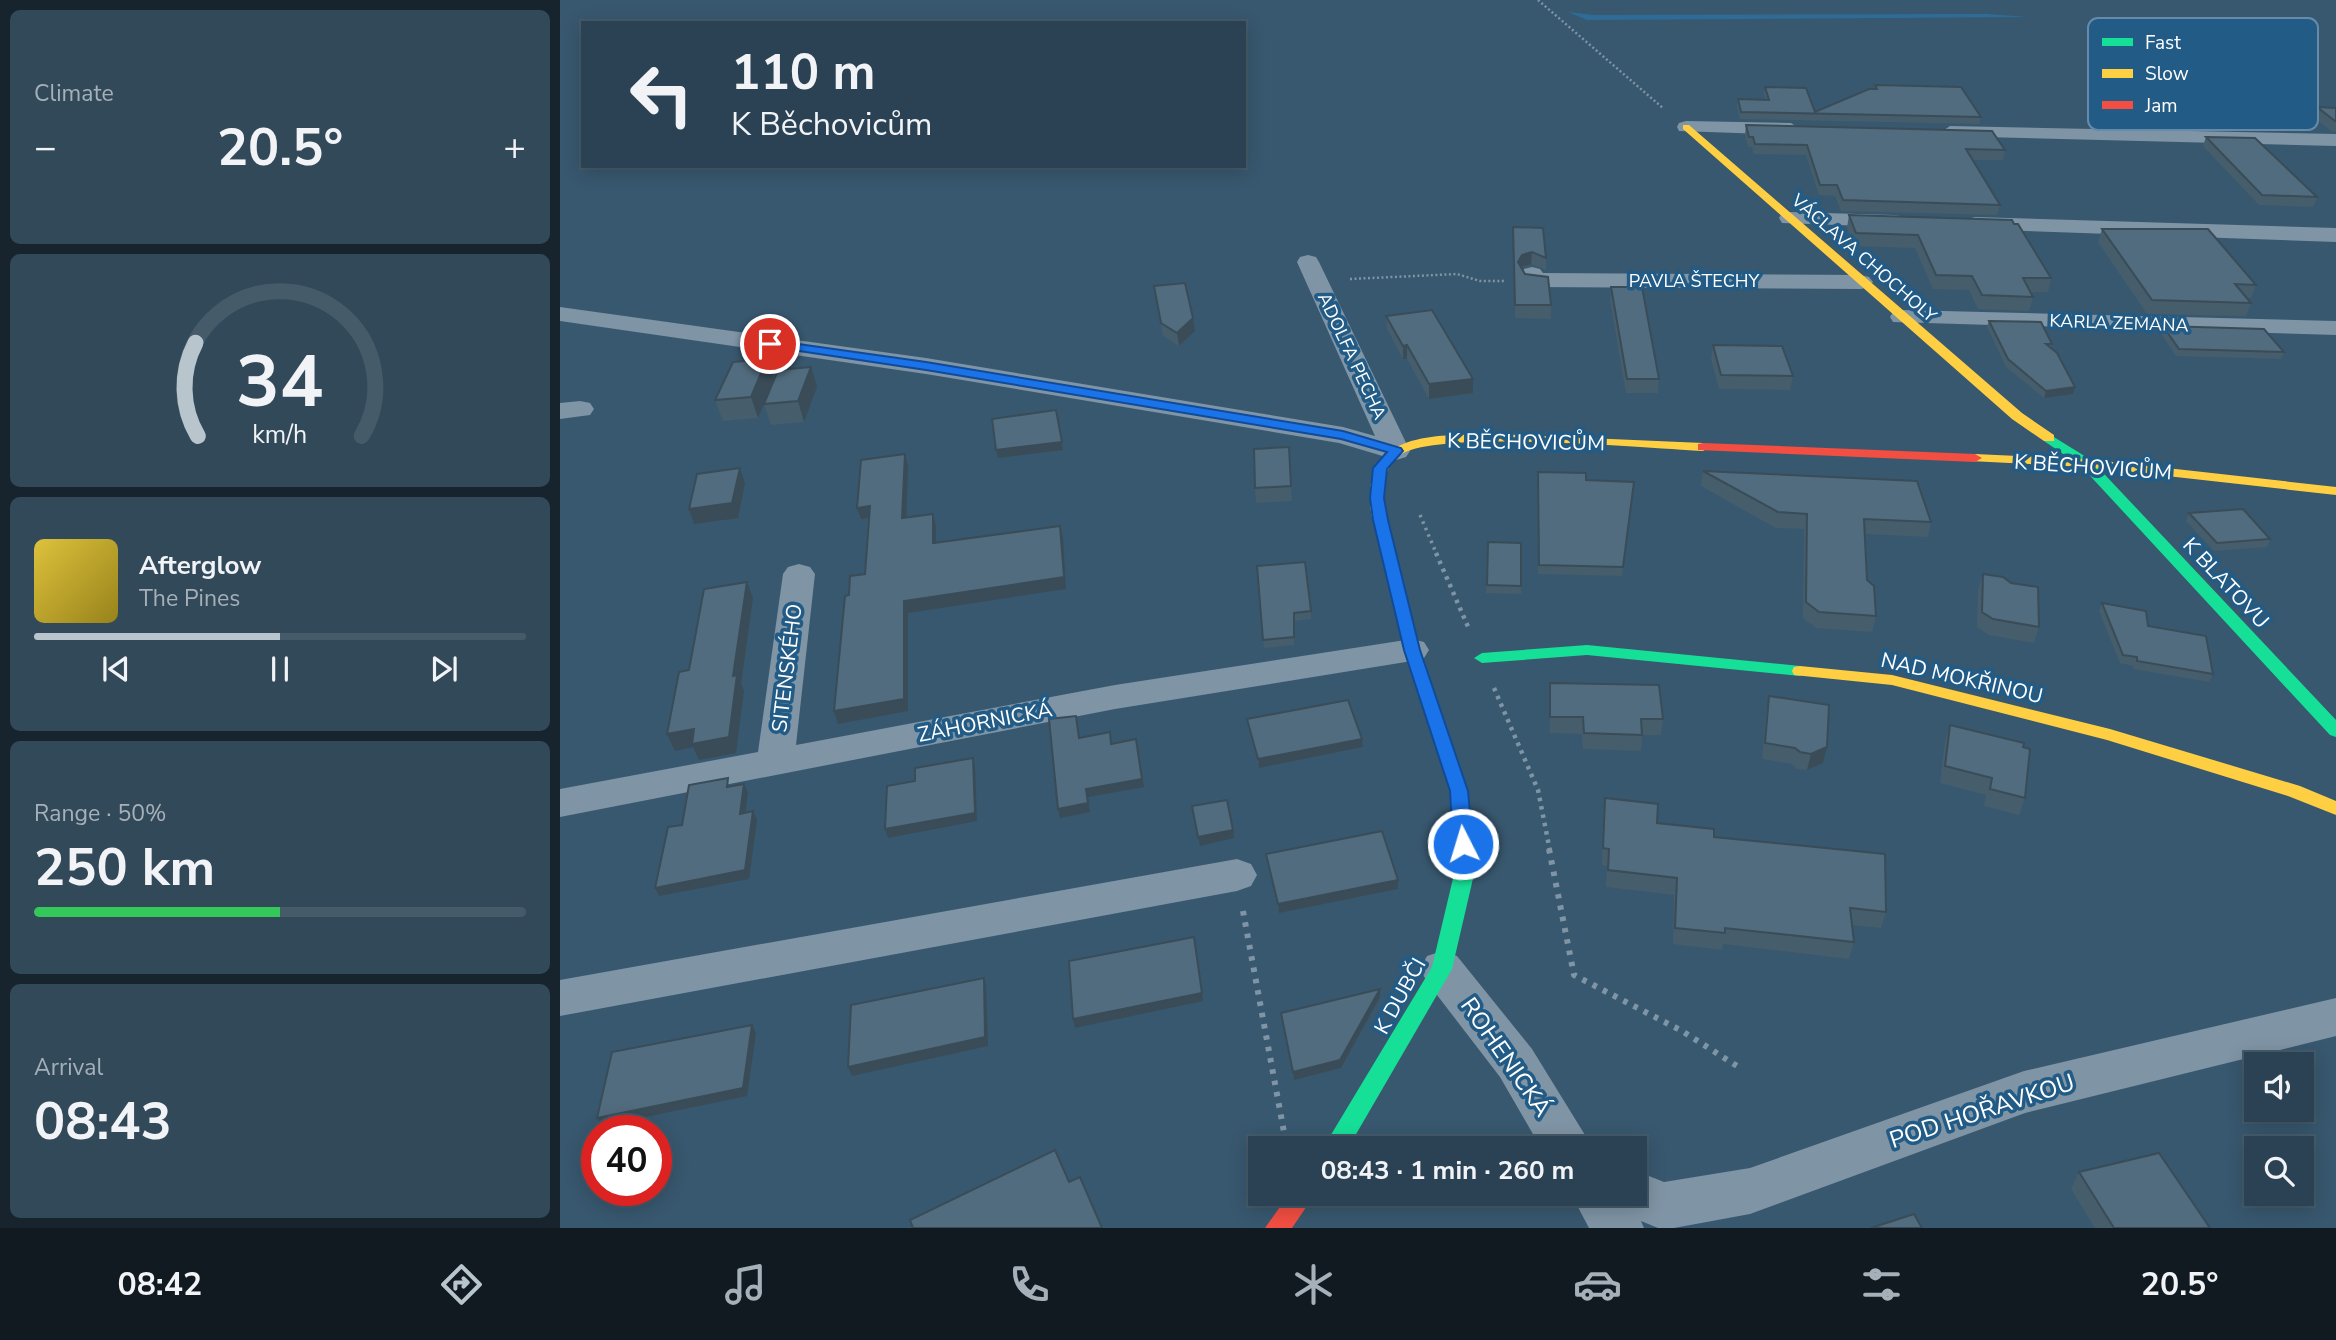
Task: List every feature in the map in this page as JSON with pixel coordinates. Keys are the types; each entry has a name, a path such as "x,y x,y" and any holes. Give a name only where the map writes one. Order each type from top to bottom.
{"street":[{"path":"1686,127 1810,130"},
{"name":"VÁCLAVA CHOCHOLY","path":"1686,127 2017,416 2086,463"},
{"path":"1934,132 2336,140"},
{"path":"1790,218 1916,222"},
{"path":"1958,223 2336,235"},
{"name":"ADOLFA PECHA","path":"1313,273 1396,451"},
{"name":"PAVLA ŠTECHY","path":"1533,277 1861,282"},
{"path":"560,314 926,366 1343,435 1396,451"},
{"name":"KARLA ZEMANA","path":"1902,317 2336,328"},
{"name":"K BĚCHOVICŮM","path":"1396,451 1438,440 1516,439 2086,463 2336,491"},
{"name":"K DUBČI","path":"1342,1136 1442,969 1465,870 1459,791 1412,650 1380,520 1377,498 1380,468 1396,451"},
{"name":"K BLATOVU","path":"2086,463 2336,731"},
{"name":"SITENSKÉHO","path":"775,762 799,574"},
{"name":"ZÁHORNICKÁ","path":"560,803 1115,697 1412,650"},
{"name":"NAD MOKŘINOU","path":"1482,658 1587,650 1892,680 2110,736 2294,791 2336,808"},
{"path":"560,998 1237,875"},
{"name":"ROHENICKÁ","path":"1442,969 1516,1063 1561,1136"},
{"name":"POD HOŘAVKOU","path":"1647,1199 1663,1206 1750,1191 2024,1092 2336,1017"},
{"path":"1276,1228 1293,1206"},
{"path":"1604,1206 1618,1228"}],"path":[{"path":"1538,0 1686,127"},
{"path":"1313,273 1457,274 1480,281 1533,277"},
{"path":"1380,520 1420,515 1482,658 1538,790 1574,975 1682,1031 1737,1066"},
{"path":"1237,875 1285,1136"}],"shaded area":[{"path":"1568,12 1593,15 1987,14 2028,17 1587,20"}],"building":[{"path":"1875,85 1961,87 1981,117 1741,112 1738,99 1769,100 1765,87 1806,88 1815,112 1869,89 1877,89"},
{"path":"2318,107 2336,108 2335,121 2318,108"},
{"path":"1746,125 1992,131 2005,150 1966,149 2000,205 1843,200 1837,185 1820,185 1807,145 1755,144 1753,137 1749,137"},
{"path":"2206,137 2255,138 2317,197 2262,195"},
{"path":"1849,215 2012,220 2014,224 2018,224 2051,278 2023,278 2033,297 1982,295 1972,276 1936,275 1918,235 1856,233"},
{"path":"1513,227 1543,228 1546,258 1532,252 1522,255 1518,262 1525,274 1548,277 1551,305 1515,305"},
{"path":"2102,229 2208,229 2256,285 2235,284 2251,303 2152,300"},
{"path":"1185,283 1193,318 1177,333 1161,323 1154,286"},
{"path":"1611,287 1642,287 1659,379 1627,379"},
{"path":"1432,310 1473,379 1429,384 1407,345 1403,346 1386,316"},
{"path":"1989,321 2041,322 2052,344 2046,344 2057,353 2075,387 2046,391 2008,359"},
{"path":"2163,326 2264,329 2284,352 2179,349"},
{"path":"1713,345 1782,346 1793,376 1721,375"},
{"path":"767,359 751,397 715,400 733,362"},
{"path":"811,367 798,401 764,404 778,370"},
{"path":"1056,410 1062,442 996,450 992,419"},
{"path":"1289,447 1291,486 1255,488 1254,449"},
{"path":"905,454 902,518 933,514 933,543 1060,526 1064,577 904,601 904,699 834,711 845,596 849,595 850,576 865,574 870,506 857,508 861,460"},
{"path":"740,468 732,503 689,509 697,474"},
{"path":"1703,471 1917,481 1931,522 1864,519 1867,580 1874,586 1876,616 1819,612 1806,602 1807,514 1778,512"},
{"path":"1538,472 1586,473 1586,480 1634,482 1623,567 1539,565"},
{"path":"2243,509 2270,539 2217,543 2189,513"},
{"path":"1488,542 1521,543 1521,586 1487,585"},
{"path":"1305,562 1311,611 1294,613 1294,637 1263,640 1257,566"},
{"path":"1983,574 2003,577 2011,583 2038,587 2039,627 1993,619 1982,612"},
{"path":"747,582 733,676 737,675 729,737 692,744 694,729 667,734 679,672 689,670 704,589"},
{"path":"2102,603 2146,611 2148,626 2206,636 2213,674 2137,661 2137,657 2123,655"},
{"path":"1550,683 1659,685 1663,719 1641,719 1642,735 1584,733 1583,717 1550,717"},
{"path":"1769,696 1829,705 1827,747 1811,754 1795,748 1765,743"},
{"path":"1348,700 1362,739 1258,759 1247,719"},
{"path":"1076,716 1079,738 1110,732 1111,744 1136,739 1142,779 1086,789 1088,803 1058,809 1049,719"},
{"path":"1950,725 2024,743 2023,747 2030,749 2025,798 1990,789 1992,778 1945,766"},
{"path":"973,758 975,813 885,829 887,786 915,781 915,768"},
{"path":"728,778 727,787 744,784 740,814 753,811 745,870 655,888 668,827 682,825 689,785"},
{"path":"1605,798 1658,804 1657,823 1714,829 1714,837 1885,854 1886,912 1850,908 1854,942 1725,928 1725,933 1675,928 1677,878 1608,870 1609,849 1603,848"},
{"path":"1227,800 1233,830 1198,837 1192,806"},
{"path":"1382,831 1398,880 1278,904 1266,854"},
{"path":"1194,937 1202,993 1073,1019 1069,961"},
{"path":"984,978 985,1037 848,1067 851,1005"},
{"path":"1380,989 1340,1060 1293,1072 1281,1013"},
{"path":"752,1025 743,1088 612,1115 598,1115 612,1052"},
{"path":"1055,1150 1069,1182 1080,1177 1102,1228 913,1228 910,1220"},
{"path":"2159,1153 2210,1228 2114,1228 2079,1172"},
{"path":"1914,1214 1922,1228 1871,1228"}],"traffic: fast":[{"path":"2049,438 2086,463 2336,731"},
{"path":"1342,1136 1442,969 1465,870 1459,791 1412,650 1381,525"},
{"path":"1482,658 1587,650 1800,671"}],"traffic: slow":[{"path":"1686,127 2017,416 2049,438"},
{"path":"1381,525 1377,496 1383,466 1396,451 1417,444 1495,438 1703,447"},
{"path":"1975,458 2086,463 2336,491"},
{"path":"1800,671 1892,680 2110,735 2294,791 2336,808"}],"traffic: jam":[{"path":"1703,447 1975,458"},
{"path":"1277,1228 1294,1206"}],"route":[{"path":"770,344 926,366 1343,435 1396,451 1380,468 1377,498 1380,520 1412,650 1459,791 1463,844"}]}
